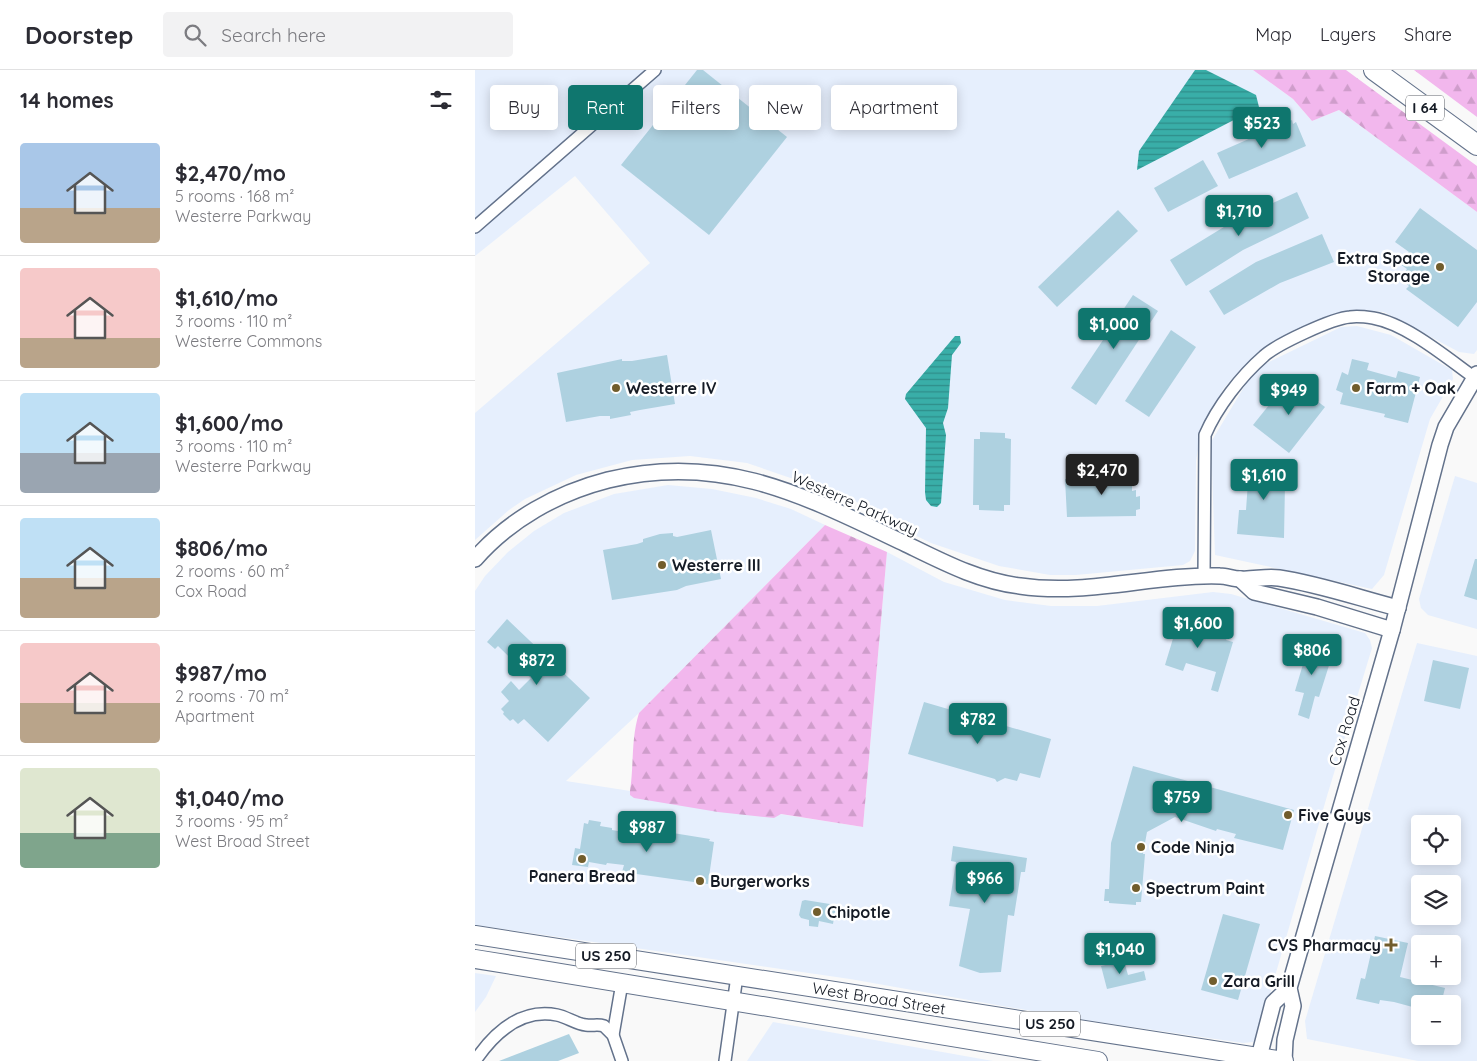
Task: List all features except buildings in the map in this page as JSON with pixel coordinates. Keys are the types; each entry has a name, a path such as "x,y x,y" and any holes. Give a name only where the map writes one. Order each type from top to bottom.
{"highway":[{"name":"I 64","path":"1374,70 1477,145"}],"main road":[{"name":"West Broad Street","path":"475,935 1259,1059 1284,1061"},
{"name":"West Broad Street","path":"475,960 1099,1061"}],"street":[{"path":"475,227 655,70"},
{"path":"1204,577 1205,435 1211,420 1249,370 1266,354 1332,321 1351,317 1375,318 1401,329 1476,376"},
{"name":"Cox Road","path":"1284,1061 1285,1040 1293,1006 1289,988 1392,630 1440,445 1446,427 1476,376"},
{"name":"Westerre Parkway","path":"475,560 484,549 520,520 563,495 597,483 632,474 693,470 729,475 798,494 958,569 989,580 1017,586 1047,590 1091,589 1159,580 1204,577 1222,576 1240,579 1277,578 1398,608"},
{"name":"Westerre Parkway","path":"1240,579 1254,592 1317,607 1392,630"},
{"path":"725,1061 737,976"},
{"path":"622,983 613,1035 622,1061"},
{"name":"Cox Road","path":"1259,1059 1273,1003 1289,988"},
{"path":"475,1061 501,1031 533,1014 557,1015 586,1025 600,1025 613,1035"}],"shaded area":[{"path":"475,70 1253,70 1293,99 1312,121 1339,110 1477,212 1477,350 1474,354 1459,352 1384,312 1372,311 1327,316 1266,348 1244,366 1224,388 1202,426 1196,461 1195,551 1190,561 1183,565 1076,575 1050,575 999,566 931,543 890,523 852,499 747,463 690,456 632,460 576,475 525,499 509,510 475,540 475,413 650,263 575,176 475,256"},
{"path":"1357,326 1391,335 1452,370 1453,379 1430,419 1384,575 1372,589 1215,555 1211,442 1247,382 1263,365 1341,327"},
{"path":"1455,476 1477,483 1477,629 1428,615 1421,608 1419,599"},
{"path":"668,485 712,489 756,498 791,509 825,525 639,713 566,781 863,827 887,552 944,582 1005,600 1051,606 1097,606 1213,592 1231,594 1365,633 1370,640 1372,648 1258,1035 1253,1042 1243,1043 1071,1018 850,979 475,925 475,591 485,576 508,552 534,531 564,513 614,494"},
{"path":"1417,643 1477,656 1477,1061 1418,1061 1307,1039 1305,1021"},
{"path":"475,973 496,976 486,997 475,1012"},
{"path":"773,1022 993,1061 747,1061"}],"green space":[{"path":"1253,70 1346,70 1477,166 1477,212 1339,110 1312,121 1293,99"},
{"path":"1414,70 1477,70 1477,117"},
{"path":"825,525 887,552 863,827 781,814 774,818 718,812 634,798 630,795 630,791 636,722 639,713"}],"water":[{"path":"1195,70 1206,70 1256,95 1259,107 1137,170 1139,151"},
{"path":"955,336 960,336 961,343 952,355 948,408 943,423 946,435 941,503 937,507 931,506 926,500 926,428 905,399 906,394"}],"place":[{"name":"Extra Space Storage","path":"1440,267"},
{"name":"Westerre IV","path":"616,388"},
{"name":"Farm + Oak","path":"1356,388"},
{"name":"Westerre III","path":"662,565"},
{"name":"Five Guys","path":"1288,815"},
{"name":"Code Ninja","path":"1141,847"},
{"name":"Panera Bread","path":"582,859"},
{"name":"Burgerworks","path":"700,881"},
{"name":"Spectrum Paint","path":"1136,888"},
{"name":"Chipotle","path":"817,912"},
{"name":"CVS Pharmacy","path":"1391,945"},
{"name":"Zara Grill","path":"1213,981"}]}
